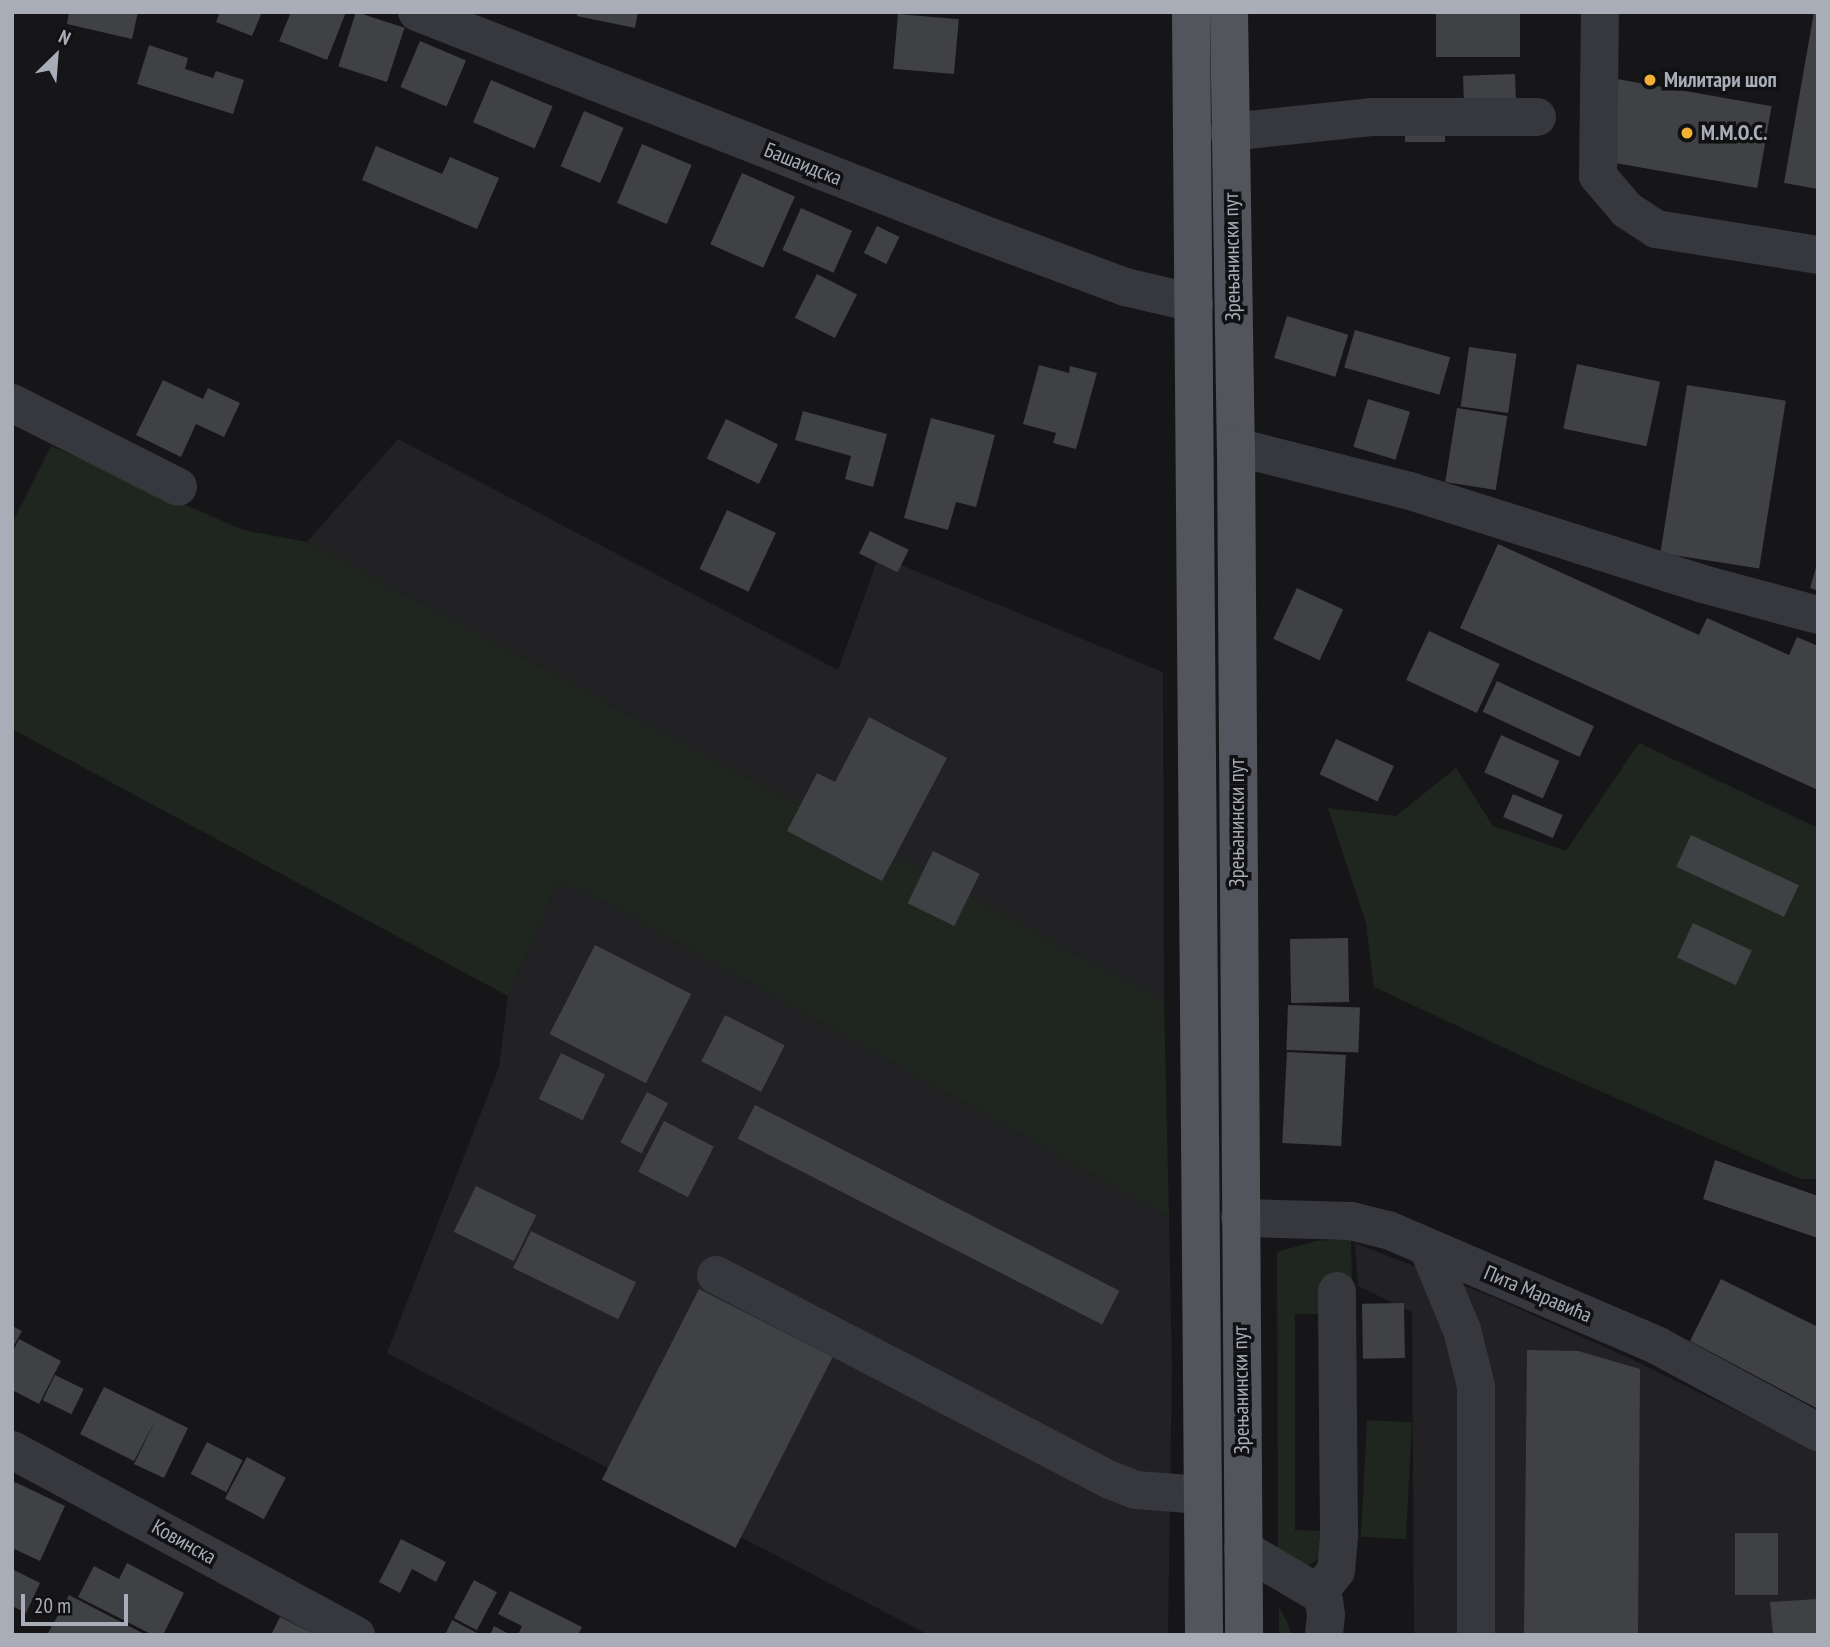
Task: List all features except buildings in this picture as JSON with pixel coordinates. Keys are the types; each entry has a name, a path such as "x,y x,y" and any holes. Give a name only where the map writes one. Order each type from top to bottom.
{"main road":[{"name":"Зрењанински пут","path":"1191,12 1204,1635"},
{"name":"Зрењанински пут","path":"1229,12 1228,132 1236,447 1244,1635"}],"street":[{"name":"Башаидска","path":"417,12 980,233 1125,287 1194,303"},
{"path":"1600,12 1598,176 1627,211 1656,229 1818,255"},
{"path":"1228,132 1371,117 1537,117"},
{"path":"12,403 178,487"},
{"path":"1236,447 1410,491 1703,584 1818,615"},
{"name":"Пита Маравића","path":"1240,1218 1351,1221 1388,1230 1658,1346 1818,1432"},
{"path":"1427,1248 1462,1329 1476,1386 1476,1635"},
{"path":"716,1275 1110,1480 1136,1490 1202,1495"},
{"path":"1318,1593 1336,1571 1339,1533 1337,1291"},
{"name":"Ковинска","path":"12,1450 356,1635"},
{"path":"1243,1549 1318,1593 1324,1601 1324,1635"}],"shaded area":[{"path":"398,439 838,670 879,556 1163,672 1164,1001 307,542"},
{"path":"51,446 243,530 307,542 1164,1001 1169,1217 609,904 558,882 508,996 12,729 12,523"},
{"path":"1639,743 1818,828 1818,1179 1801,1179 1543,1066 1374,987 1366,923 1328,808 1396,816 1456,768 1493,826 1566,851"},
{"path":"558,882 609,904 1169,1217 1172,1368 1168,1635 929,1635 387,1353 499,1067 508,996"},
{"path":"1351,1238 1352,1281 1320,1280 1319,1314 1295,1314 1295,1530 1323,1531 1324,1549 1316,1561 1306,1566 1278,1552 1277,1252 1316,1241"},
{"path":"1355,1243 1495,1298 1627,1357 1818,1451 1818,1635 1414,1635 1412,1312 1358,1286"},
{"path":"1367,1420 1412,1422 1406,1539 1361,1537"},
{"path":"1279,1607 1288,1624 1292,1635 1279,1635"}],"place":[{"name":"Милитари шоп","path":"1650,80"},
{"name":"M.M.O.C.","path":"1687,133"}]}
